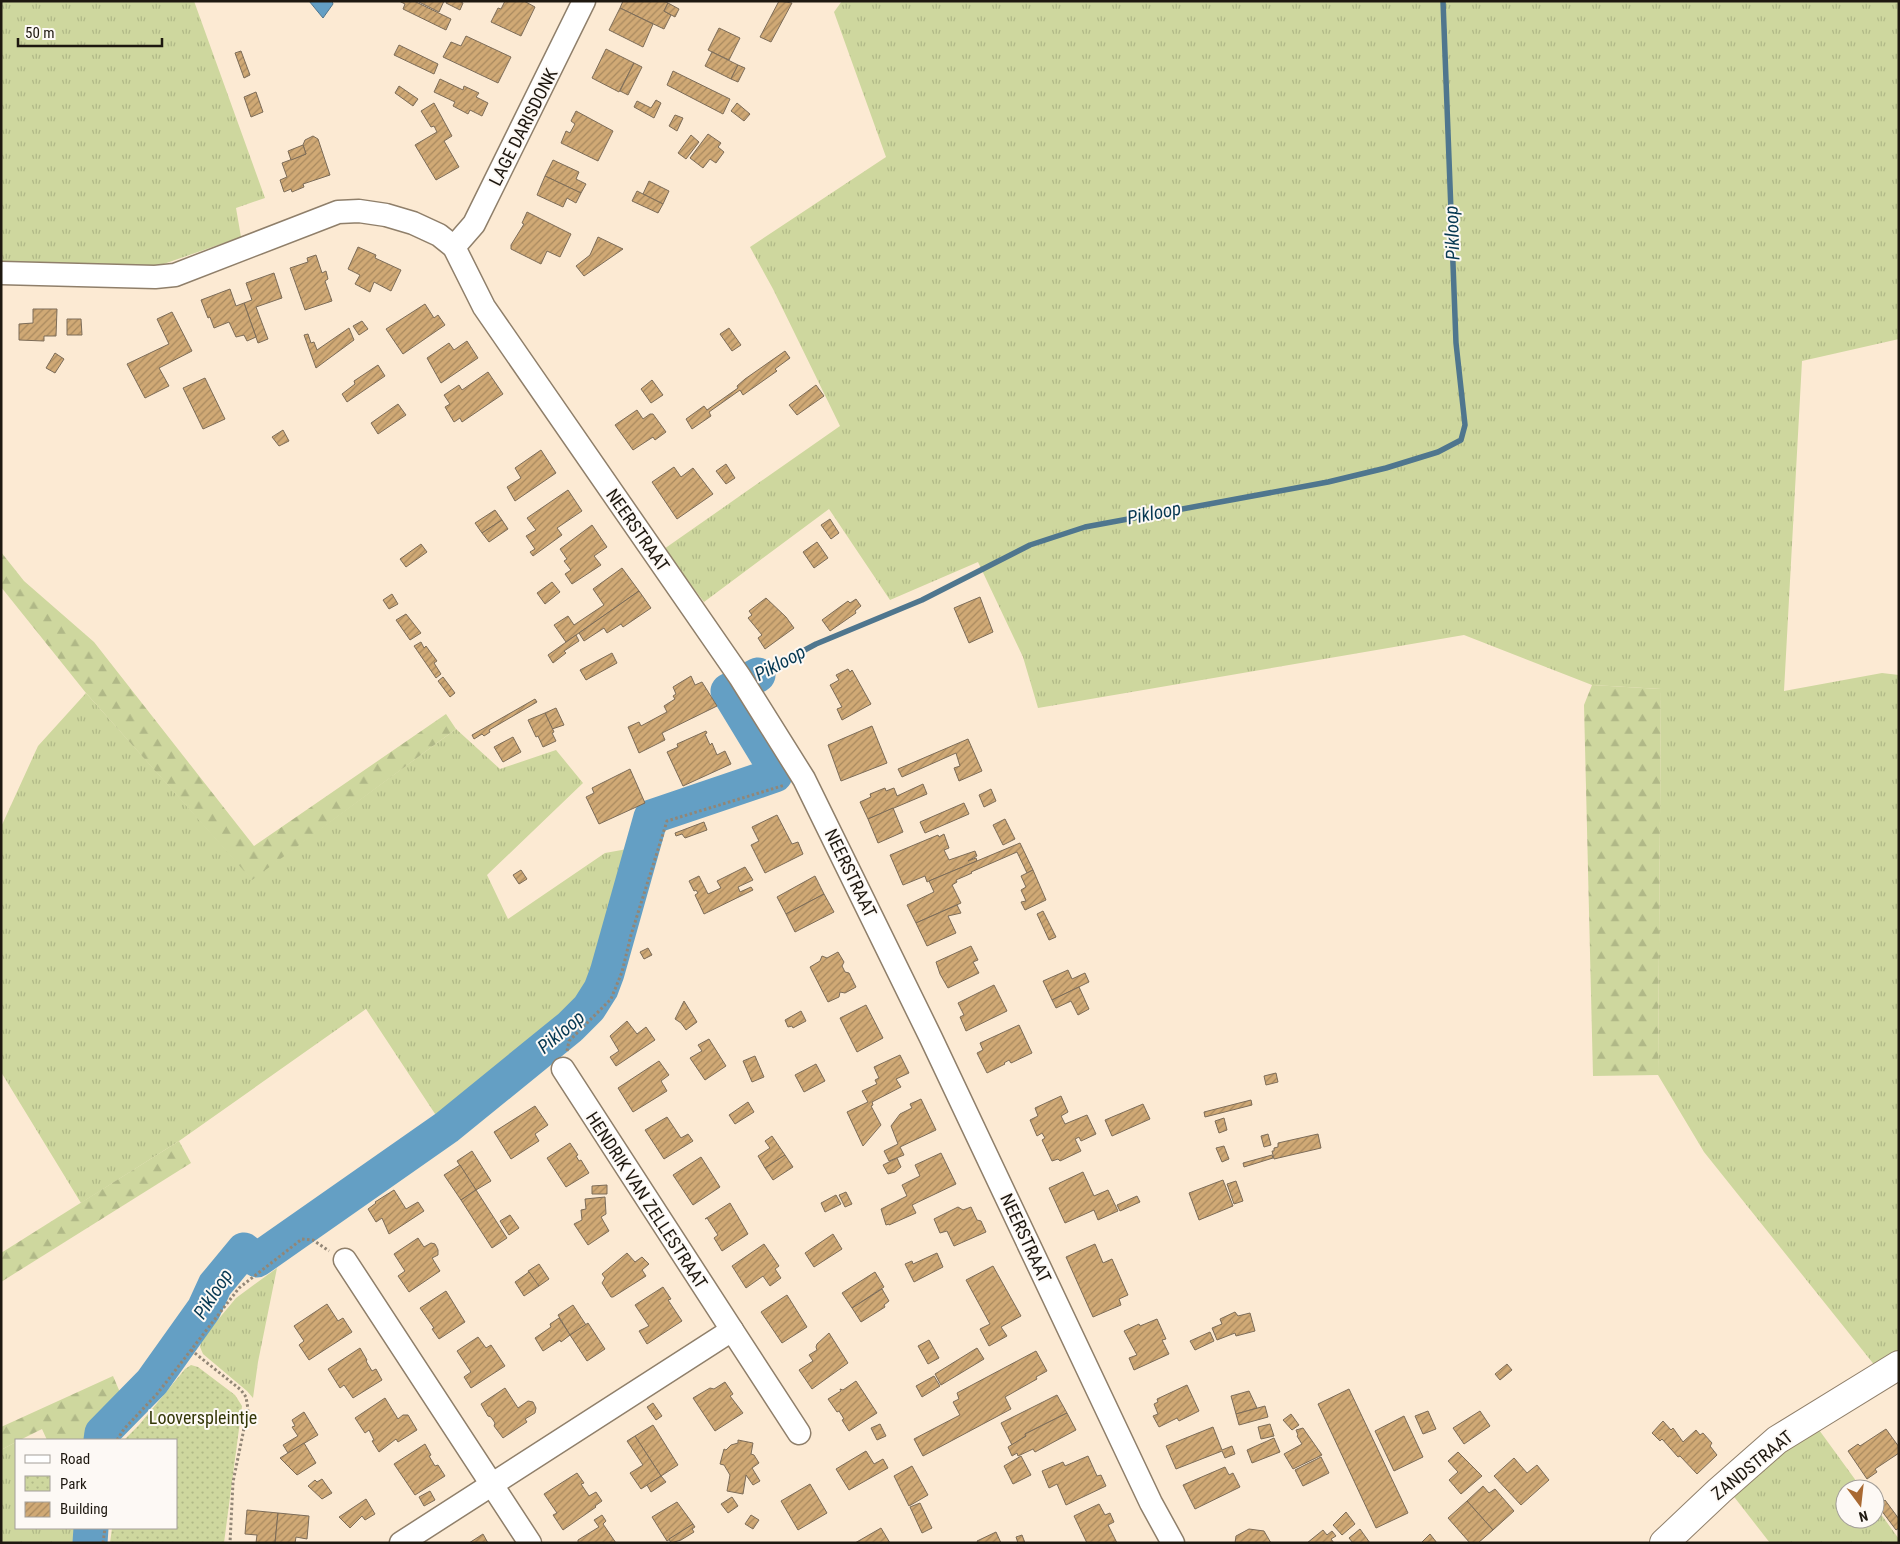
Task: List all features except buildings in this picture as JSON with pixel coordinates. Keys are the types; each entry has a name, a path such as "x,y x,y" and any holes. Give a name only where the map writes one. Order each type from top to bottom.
{"street":[{"name":"LAGE DARISDONK","path":"454,247 474,224 584,1"},
{"path":"1,273 156,277 175,274 338,212 386,214 413,223 439,235 454,247"},
{"name":"NEERSTRAAT","path":"454,247 484,306 744,684 804,779 936,1046 1151,1503 1173,1543"},
{"name":"HENDRIK VAN ZELLESTRAAT","path":"562,1069 799,1434"},
{"path":"345,1260 530,1543"},
{"path":"401,1543 732,1330"},
{"name":"ZANDSTRAAT","path":"1664,1543 1777,1440 1899,1364"}],"path":[{"path":"562,1069 569,1041 611,1000 622,972 631,935 667,821 804,779"},
{"path":"118,1439 124,1429 157,1394 239,1288 302,1239 313,1240 322,1248 345,1260"},
{"path":"191,1350 241,1390 246,1397 248,1409 233,1482 230,1543"},
{"path":"103,1543 104,1529"}],"green space":[{"path":"1,1 194,1 265,198 236,208 241,237 155,267 1,262"},
{"path":"842,1 1899,1 1899,339 1802,361 1784,691 1882,673 1899,675 1899,1352 1876,1367 1704,1152 1658,1075 1661,689 1592,685 1464,635 1038,708 1023,657 978,562 890,600 829,509 704,602 664,549 840,426 773,289 750,247 886,157 834,12"},
{"path":"1,552 24,581 94,642 254,846 446,714 456,729 252,880 86,693 1,587"},
{"path":"1592,685 1661,689 1658,1075 1593,1076 1584,705"},
{"path":"86,693 252,879 456,729 500,769 556,750 583,783 487,875 508,919 605,853 655,844 604,981 596,995 570,1027 443,1126 366,1009 179,1141 81,1203 1,1072 1,827 38,746"},
{"path":"179,1141 191,1163 1,1282 1,1253"},
{"path":"277,1268 258,1362 253,1398 203,1354 200,1347 202,1339 236,1298"},
{"name":"Looverspleintje","path":"191,1365 198,1367 235,1395 242,1406 224,1543 110,1543 112,1529 178,1529 178,1439 125,1439 139,1425 185,1369"},
{"path":"113,1376 125,1404 102,1433 83,1439 47,1439 42,1429 22,1439 15,1439 15,1443 1,1450 1,1427"},
{"path":"1814,1423 1855,1479 1835,1479 1835,1529 1885,1529 1885,1520 1899,1539 1899,1543 1770,1543 1728,1489"},
{"path":"15,1443 15,1529 90,1529 88,1543 1,1543 1,1450"}],"water":[{"path":"309,1 332,1 333,4 323,18"}],"waterway":[{"name":"Pikloop","path":"758,675 816,644 922,600 1030,545 1085,527 1328,482 1386,468 1438,452 1461,440 1465,425 1456,343 1443,1"},
{"name":"Pikloop","path":"101,1439 102,1433 152,1382 204,1309 215,1285 244,1250 257,1260 447,1127 570,1027 589,1008 601,989 607,973 651,817 775,775 773,765 728,691 758,675"},
{"name":"Pikloop","path":"90,1543 91,1529"}]}
